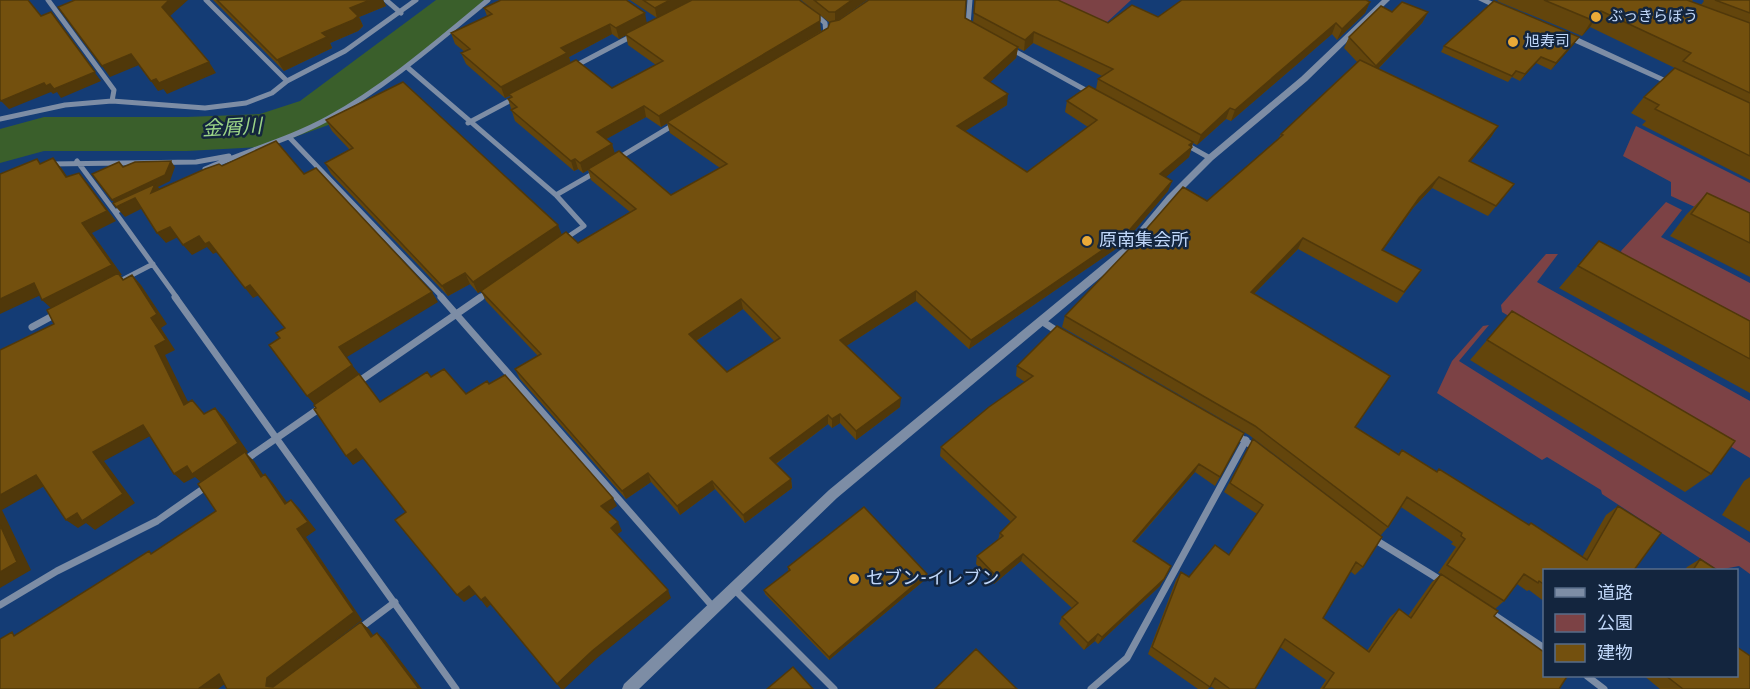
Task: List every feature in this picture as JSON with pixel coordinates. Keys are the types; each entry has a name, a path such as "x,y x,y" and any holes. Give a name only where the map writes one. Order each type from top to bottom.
{"street":[{"path":"48,0 114,90 112,100"},
{"path":"206,0 287,81"},
{"path":"386,0 401,13"},
{"path":"0,118 65,105 112,100 205,108 246,104 272,93 287,81 345,51 401,13 416,0"},
{"path":"197,173 238,154 289,137 329,118 406,68 488,0"},
{"path":"970,0 968,26 979,32"},
{"path":"629,689 833,494 1043,322 1128,249 1170,198 1210,158 1304,79 1386,0"},
{"path":"1482,0 1514,14"},
{"path":"809,10 825,23 826,34 816,40"},
{"path":"825,28 837,27"},
{"path":"1557,32 1686,90"},
{"path":"572,68 635,34"},
{"path":"1000,43 1094,95"},
{"path":"406,68 468,123 556,195 584,226 555,246"},
{"path":"468,123 520,95"},
{"path":"556,195 686,118"},
{"path":"289,137 458,314 714,608"},
{"path":"1178,141 1210,158"},
{"path":"40,165 77,161 196,162 238,154"},
{"path":"77,161 278,437 456,689"},
{"path":"115,212 135,202"},
{"path":"112,285 153,264"},
{"path":"354,385 496,287"},
{"path":"32,327 62,311"},
{"path":"1043,322 1063,334"},
{"path":"241,463 325,404"},
{"path":"1226,428 1264,454"},
{"path":"1091,689 1127,658 1246,440"},
{"path":"0,605 57,571 157,521 213,482"},
{"path":"1365,531 1450,586"},
{"path":"735,589 834,689"},
{"path":"347,638 394,602"},
{"path":"1479,604 1543,647"},
{"path":"1589,677 1604,689"}],"green space":[{"path":"1056,0 1131,0 1105,24"},
{"path":"1636,126 1750,183 1750,228 1708,213 1671,196 1671,182 1623,156"},
{"path":"1666,202 1682,210 1661,237 1750,283 1750,334 1627,268 1621,251"},
{"path":"1546,254 1558,254 1537,282 1750,401 1750,458 1502,312 1501,305"},
{"path":"1489,325 1459,361 1750,543 1750,574 1739,566 1716,569 1602,494 1601,490 1547,457 1542,460 1437,393 1452,361 1483,326"}],"building":[{"path":"0,0 28,0 41,16 51,12 95,72 54,89 50,84 46,86 44,83 1,101"},
{"path":"75,0 169,0 162,7 209,62 159,83 156,79 151,81 131,54 102,66 58,7"},
{"path":"217,0 370,0 350,8 358,16 322,33 327,37 277,60"},
{"path":"501,0 626,0 645,13 616,28 610,24 561,48 567,53 501,87 461,53 470,49 451,33 492,14 484,8"},
{"path":"643,0 670,0 655,8"},
{"path":"692,0 799,0 820,15 820,21 659,116 644,106 597,132 612,144 580,163 575,159 571,161 511,110 517,107 508,99 512,97 509,94 576,60 612,88 663,61 625,34"},
{"path":"814,0 852,0 835,12 829,12"},
{"path":"869,0 966,0 965,18 1018,47 984,78 1008,94 957,126 1027,172 1097,120 1067,101 1089,86 1193,142 1189,145 1192,147 1160,174 1172,181 1126,234 971,340 916,291 840,340 901,398 856,431 840,414 832,419 828,415 770,458 791,479 743,515 712,481 677,506 648,473 622,491 515,369 541,354 481,291 566,232 578,243 636,209 588,169 619,151 671,195 727,164 667,122 828,28 830,22 839,20","holes":["741,299 780,338 727,372 689,334"]},
{"path":"975,0 1058,0 1108,23 1132,5 1158,17 1182,0 1366,0 1370,2 1342,29 1336,23 1235,110 1230,108 1201,135 1098,79 1113,69 1034,32 1025,40 974,13"},
{"path":"1544,0 1687,0 1750,23 1750,93 1683,61 1691,53 1601,11 1592,20"},
{"path":"1715,0 1750,0 1750,13"},
{"path":"1494,1 1579,37 1556,63 1541,57 1525,74 1516,71 1512,76 1444,46"},
{"path":"1402,2 1428,12 1376,66 1349,37 1381,6 1392,12"},
{"path":"1360,60 1498,126 1469,161 1514,184 1496,206 1439,177 1419,198 1382,250 1421,270 1404,292 1303,238 1251,292 1390,376 1355,427 1399,455 1402,450 1437,472 1439,469 1529,525 1531,523 1587,560 1618,506 1661,533 1635,569 1543,569 1543,584 1524,574 1504,601 1447,565 1465,539 1461,536 1462,533 1407,497 1388,527 1255,426 1065,316 1128,250 1183,187 1207,201 1283,135 1281,134"},
{"path":"1675,68 1750,103 1750,156 1655,109 1659,105 1644,97"},
{"path":"403,82 558,225 473,282 465,273 442,286 325,163 353,148 326,120"},
{"path":"276,141 304,174 316,168 432,292 339,347 352,365 307,396 269,345 280,338 276,333 285,328 250,285 245,288 209,242 205,244 199,236 183,245 170,227 157,233 135,198 116,207 113,203 155,184 151,193 205,169 219,164 222,166"},
{"path":"53,158 66,177 79,173 107,211 82,223 112,265 42,300 34,283 0,299 0,174 37,159 40,164"},
{"path":"171,161 165,175 112,200 92,174 119,162 123,167 135,162"},
{"path":"1707,193 1750,213 1750,243 1691,214"},
{"path":"1599,241 1750,321 1750,359 1578,266"},
{"path":"118,273 123,280 132,275 157,314 151,318 166,340 155,346 184,405 192,400 204,414 215,408 238,443 192,474 187,466 174,474 143,425 93,452 123,494 82,521 77,513 66,520 36,475 0,495 0,350 54,324 47,310"},
{"path":"1512,311 1735,441 1711,474 1487,340"},
{"path":"1057,326 1244,433 1220,477 1199,464 1133,541 1171,566 1164,579 1102,637 1098,634 1088,643 1062,617 1078,603 1023,554 996,576 977,556 1003,536 1000,533 1016,517 941,447 989,407 1033,376 1017,366"},
{"path":"444,369 466,394 487,381 489,384 505,375 613,498 601,506 618,522 611,528 668,590 592,651 557,684 485,597 481,600 469,586 457,595 395,520 406,512 356,449 346,456 314,409 316,408 314,405 359,374 380,402 427,372 431,377"},
{"path":"1253,439 1382,537 1363,567 1356,562 1323,618 1369,652 1399,609 1411,618 1441,574 1498,611 1494,616 1543,652 1543,677 1567,677 1559,689 1323,689 1334,673 1285,639 1255,689 1230,689 1215,678 1210,687 1152,647 1181,572 1189,577 1215,545 1229,555 1263,505 1230,483"},
{"path":"245,452 261,477 265,474 285,504 291,500 308,522 297,529 354,612 267,678 266,686 273,687 361,622 371,637 377,633 419,689 227,689 219,674 198,689 0,689 0,639 12,632 14,636 149,551 151,554 216,511 198,484"},
{"path":"864,507 927,574 829,657 764,590 790,570 788,567"},
{"path":"0,525 17,562 0,572"},
{"path":"1700,559 1715,569 1694,569"},
{"path":"1738,648 1750,656 1750,689 1683,689 1668,677 1738,677"},
{"path":"976,649 1017,689 935,689"},
{"path":"793,667 813,689 767,689"}],"waterway":[{"name":"金屑川","path":"0,146 44,134 187,134 263,130 317,112 441,19 462,0"}],"place":[{"name":"ぶっきらぼう","path":"1596,17"},
{"name":"旭寿司","path":"1513,42"},
{"name":"原南集会所","path":"1087,241"},
{"name":"セブン-イレブン","path":"854,579"}]}
